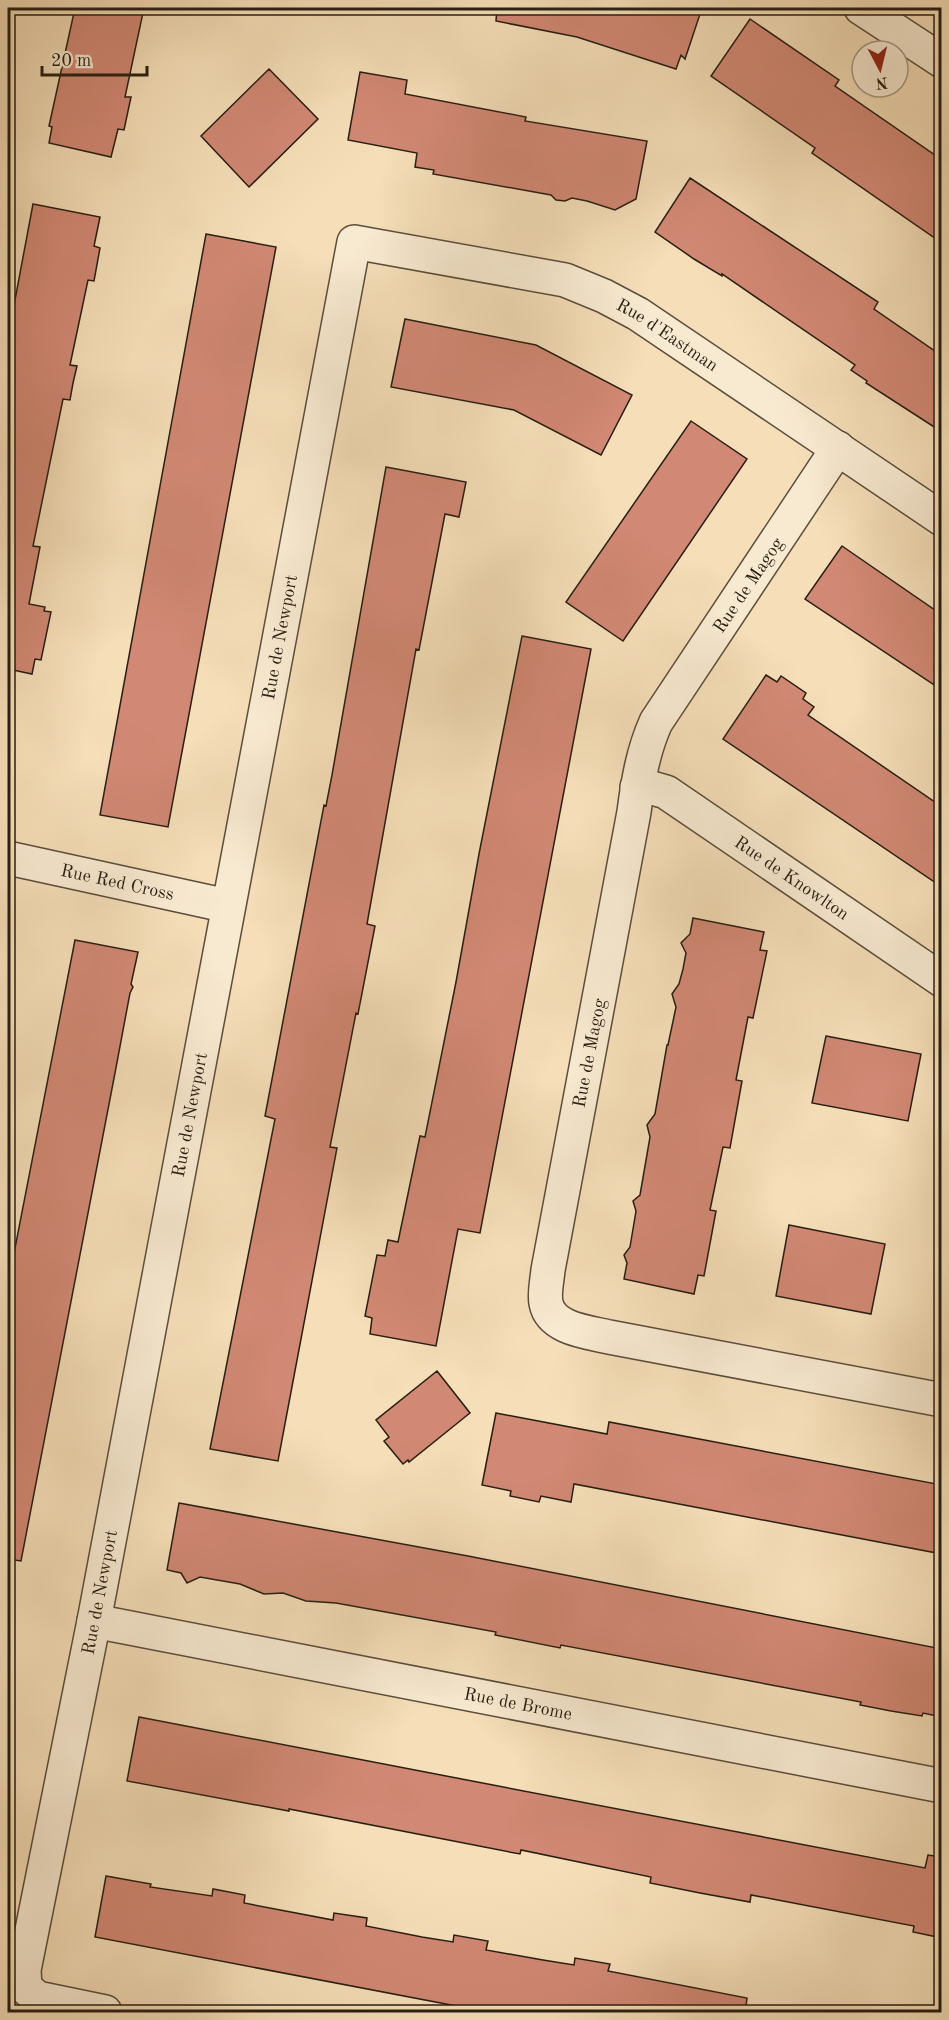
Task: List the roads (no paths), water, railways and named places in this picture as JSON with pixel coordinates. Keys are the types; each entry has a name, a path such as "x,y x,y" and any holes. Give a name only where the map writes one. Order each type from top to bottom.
{"street":[{"path":"861,8 942,61"},
{"name":"Rue d'Eastman","path":"354,242 565,280 587,288 638,314 942,519"},
{"name":"Rue de Newport","path":"105,2013 37,1998 25,1987 25,1963 93,1621 354,242"},
{"name":"Rue de Magog","path":"838,448 656,722 648,741 637,787 548,1270 546,1304 552,1317 565,1325 609,1337 942,1400"},
{"name":"Rue de Knowlton","path":"637,787 666,792 942,980"},
{"name":"Rue Red Cross","path":"8,858 228,906"},
{"name":"Rue de Brome","path":"93,1621 942,1786"}]}
